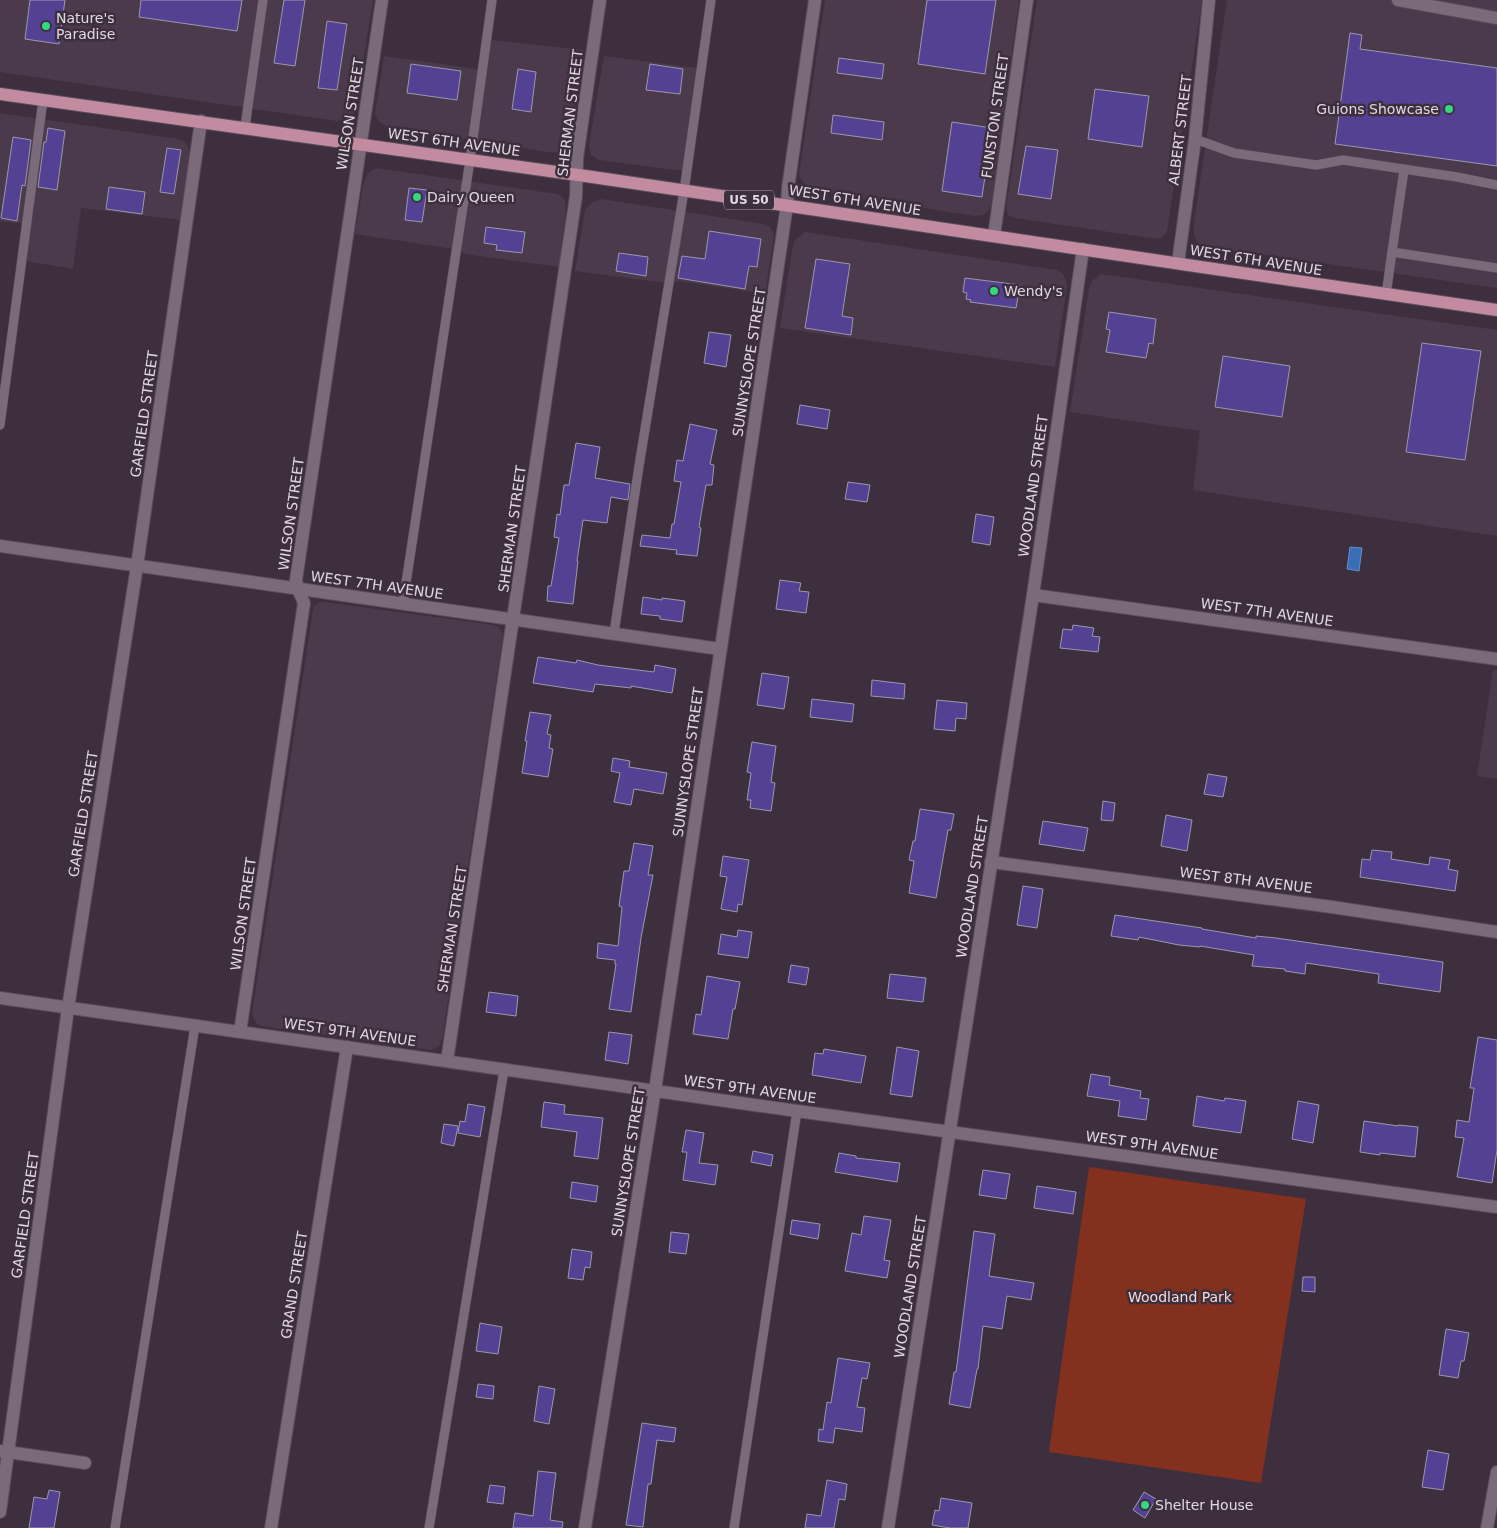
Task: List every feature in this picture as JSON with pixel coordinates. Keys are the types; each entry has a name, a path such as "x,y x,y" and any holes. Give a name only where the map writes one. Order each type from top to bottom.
{"main road":[{"name":"WEST 6TH AVENUE","path":"0,94 787,205 1497,310"}],"street":[{"name":"WILSON STREET","path":"240,1032 304,603 297,589 296,580 382,0"},
{"name":"SHERMAN STREET","path":"447,1062 576,196 577,158 600,0"},
{"name":"SUNNYSLOPE STREET","path":"585,1528 655,1090 787,205 815,0"},
{"name":"FUNSTON STREET","path":"994,236 1027,0"},
{"name":"ALBERT STREET","path":"1178,263 1195,139 1210,0"},
{"path":"1398,0 1497,18"},
{"name":"GARFIELD STREET","path":"0,1512 4,1452 68,1008 137,566 201,121"},
{"name":"WOODLAND STREET","path":"888,1528 1033,595 1083,249"},
{"name":"WEST 7TH AVENUE","path":"0,546 720,648"},
{"name":"WEST 7TH AVENUE","path":"1033,595 1497,659"},
{"name":"WEST 8TH AVENUE","path":"991,862 1332,907 1497,932"},
{"name":"WEST 9TH AVENUE","path":"0,998 797,1111 1497,1207"},
{"name":"GRAND STREET","path":"271,1528 347,1047"},
{"path":"4,1452 85,1463"},
{"path":"1487,1528 1497,1472"}],"lane":[{"path":"245,128 263,0"},
{"path":"404,604 492,0"},
{"path":"614,633 640,456 684,191 711,0"},
{"path":"0,425 43,100"},
{"path":"1195,139 1234,153 1316,164 1343,160 1497,185"},
{"path":"1386,294 1404,170"},
{"path":"1392,252 1497,268"},
{"path":"115,1528 195,1026"},
{"path":"429,1528 504,1070"},
{"path":"734,1528 797,1111"}],"shaded area":[{"path":"0,0 373,0 355,112 347,119 337,121 0,72"},
{"path":"825,0 1019,0 991,206 983,215 975,216 814,191 802,181 799,174"},
{"path":"1037,0 1202,0 1167,232 1163,237 1157,239 1015,218 1008,215 1006,209"},
{"path":"1227,0 1497,0 1497,288 1208,247 1196,240 1194,222"},
{"path":"483,39 584,50 569,141 565,149 557,152 548,152 388,127 379,122 375,114 384,56 478,69"},
{"path":"604,56 705,69 690,172 599,160 591,155 589,145"},
{"path":"0,113 179,139 185,142 189,149 189,158 181,220 81,208 73,269 26,261 31,225 0,221"},
{"path":"376,168 557,194 565,201 566,210 559,267 465,254 454,249 355,234 364,181 368,173"},
{"path":"601,199 764,224 770,227 774,235 765,294 680,281 666,283 575,271 585,210 593,202"},
{"path":"805,232 1057,270 1063,274 1067,286 1055,367 780,328 793,244"},
{"path":"1101,274 1497,330 1497,536 1193,490 1200,431 1070,412 1089,288 1092,281"},
{"path":"320,602 494,625 499,628 503,635 442,1040 439,1046 431,1050 261,1026 256,1023 252,1014 313,610 314,606"},
{"path":"1493,670 1497,670 1497,779 1477,776"}],"green space":[{"name":"Woodland Park","path":"1089,1167 1306,1199 1261,1483 1049,1452"}],"water":[{"path":"1350,547 1362,548 1359,571 1347,569"}],"building":[{"path":"30,0 65,0 59,44 25,39"},
{"path":"141,0 242,0 237,31 139,17"},
{"path":"284,0 305,0 295,66 274,63"},
{"path":"927,0 996,0 985,74 918,64"},
{"path":"327,21 347,24 337,90 318,88"},
{"path":"1350,33 1362,35 1360,49 1497,68 1497,166 1335,144"},
{"path":"839,58 884,64 882,79 837,73"},
{"path":"411,64 461,71 457,100 407,93"},
{"path":"650,64 683,69 680,94 646,90"},
{"path":"518,69 536,72 531,112 512,109"},
{"path":"1095,89 1149,96 1142,147 1088,139"},
{"path":"833,115 884,122 882,140 831,133"},
{"path":"952,122 992,128 982,197 942,191"},
{"path":"48,128 65,131 57,190 38,187 44,142 46,142"},
{"path":"13,137 31,140 25,186 22,185 17,221 1,218"},
{"path":"1026,146 1058,150 1051,199 1018,194"},
{"path":"167,148 181,150 174,194 160,192"},
{"path":"109,187 145,192 142,214 106,209"},
{"path":"409,188 427,190 422,222 405,220"},
{"path":"486,227 525,232 522,253 496,250 497,245 484,243"},
{"path":"709,231 761,239 757,267 749,266 745,289 678,278 682,256 705,259"},
{"path":"619,253 648,257 646,276 616,271"},
{"path":"816,259 850,264 842,316 853,318 851,335 805,328"},
{"path":"965,278 1020,285 1016,308 970,302 971,300 966,299 967,293 963,292"},
{"path":"1109,312 1156,319 1153,344 1149,343 1146,358 1106,352 1110,330 1106,329"},
{"path":"709,332 731,335 726,367 704,363"},
{"path":"1422,343 1481,351 1465,460 1406,452"},
{"path":"1223,356 1290,366 1282,417 1215,407"},
{"path":"800,405 830,410 827,429 797,424"},
{"path":"690,424 717,430 710,464 714,465 712,485 706,485 699,527 701,528 697,556 676,554 677,550 640,546 642,535 670,538 681,482 674,481 677,460 683,461"},
{"path":"576,443 600,447 595,478 630,484 628,500 611,497 607,523 583,520 573,604 547,601 548,586 551,586 559,538 554,537 557,514 560,515 564,485 569,485"},
{"path":"848,482 870,485 867,502 845,499"},
{"path":"976,514 994,517 990,545 972,542"},
{"path":"780,580 801,583 799,591 809,592 806,613 776,609"},
{"path":"643,597 685,601 682,622 660,619 660,616 641,614"},
{"path":"1073,625 1094,628 1092,636 1100,637 1098,652 1060,648 1063,629 1072,630"},
{"path":"538,657 576,663 577,660 598,665 654,672 655,665 676,669 672,693 631,686 631,688 595,684 593,692 533,683"},
{"path":"762,673 789,677 784,709 757,705"},
{"path":"872,680 905,684 904,699 871,696"},
{"path":"812,699 854,704 852,722 810,717"},
{"path":"937,700 967,703 966,719 956,718 955,731 934,729"},
{"path":"530,712 551,715 547,734 551,735 549,748 553,749 548,777 522,773"},
{"path":"752,742 776,746 771,782 775,783 771,811 750,808 751,800 747,800 751,773 747,772"},
{"path":"613,758 630,761 629,767 667,773 663,794 634,789 631,805 614,802 620,773 611,771"},
{"path":"1208,774 1227,777 1223,797 1204,794"},
{"path":"1103,801 1115,803 1113,821 1101,820"},
{"path":"920,809 954,814 951,830 948,830 936,898 909,893 914,861 909,860 913,841 915,841"},
{"path":"1166,815 1192,820 1187,851 1161,846"},
{"path":"1043,821 1088,828 1084,851 1039,844"},
{"path":"634,843 653,846 648,875 653,875 641,938 631,1012 609,1009 616,964 615,960 597,958 598,943 618,946 622,907 619,906 624,871 629,871"},
{"path":"1372,850 1392,852 1391,859 1429,865 1430,857 1450,860 1448,869 1458,871 1455,891 1360,877 1362,859 1370,860"},
{"path":"723,856 749,860 742,905 738,904 737,912 721,909 727,877 720,876"},
{"path":"1023,886 1043,889 1037,928 1017,925"},
{"path":"1115,915 1256,938 1256,936 1276,938 1443,962 1440,992 1378,983 1379,974 1306,963 1305,974 1285,971 1285,969 1252,966 1254,955 1200,946 1179,945 1139,937 1138,940 1111,936"},
{"path":"738,930 752,932 748,958 718,954 721,934 737,937"},
{"path":"791,965 809,968 806,985 788,982"},
{"path":"890,974 926,978 923,1002 887,998"},
{"path":"707,976 740,982 728,1039 693,1034 696,1014 701,1015"},
{"path":"489,992 518,996 516,1016 486,1012"},
{"path":"609,1032 632,1035 628,1064 605,1060"},
{"path":"1478,1037 1497,1040 1497,1150 1492,1183 1457,1177 1464,1138 1455,1137 1457,1120 1469,1122 1474,1088 1470,1088"},
{"path":"897,1047 919,1051 912,1097 890,1094"},
{"path":"824,1049 866,1056 861,1083 812,1075 815,1053 823,1054"},
{"path":"1091,1074 1110,1077 1109,1085 1141,1091 1140,1098 1149,1099 1146,1120 1118,1116 1120,1101 1087,1096"},
{"path":"1197,1096 1224,1101 1225,1098 1246,1101 1241,1133 1193,1126"},
{"path":"1298,1101 1319,1105 1313,1143 1292,1139"},
{"path":"544,1102 565,1105 564,1114 603,1118 598,1159 574,1156 577,1132 541,1127"},
{"path":"468,1104 485,1107 480,1137 458,1133 460,1121 465,1122"},
{"path":"1364,1121 1418,1127 1415,1157 1360,1152"},
{"path":"444,1124 458,1126 454,1146 441,1143"},
{"path":"686,1130 704,1133 699,1163 718,1165 715,1185 683,1180 687,1152 682,1152"},
{"path":"753,1151 773,1155 771,1166 751,1162"},
{"path":"839,1153 856,1156 856,1158 900,1163 897,1182 835,1172"},
{"path":"983,1170 1010,1174 1006,1199 979,1195"},
{"path":"572,1182 598,1186 596,1202 570,1198"},
{"path":"1037,1186 1076,1192 1073,1214 1034,1208"},
{"path":"864,1216 891,1220 884,1260 890,1261 887,1278 845,1271 852,1233 861,1235"},
{"path":"792,1220 820,1224 818,1239 790,1234"},
{"path":"974,1231 995,1234 989,1276 1034,1283 1031,1300 1007,1296 1002,1329 983,1326 978,1369 970,1408 949,1404 954,1372 956,1372"},
{"path":"671,1232 689,1234 686,1254 669,1252"},
{"path":"572,1249 592,1252 590,1268 585,1267 583,1280 568,1278"},
{"path":"1303,1277 1315,1277 1315,1292 1302,1291"},
{"path":"480,1323 502,1327 498,1354 476,1351"},
{"path":"1446,1329 1469,1333 1464,1361 1461,1361 1458,1378 1439,1375"},
{"path":"838,1358 870,1363 867,1379 862,1378 857,1407 865,1408 862,1432 835,1428 833,1443 818,1441 819,1429 823,1430 827,1402 831,1403"},
{"path":"478,1384 494,1386 493,1399 476,1397"},
{"path":"539,1386 555,1389 549,1424 534,1421"},
{"path":"642,1423 676,1428 674,1442 657,1440 651,1484 648,1484 643,1527 626,1525"},
{"path":"1428,1450 1449,1454 1443,1490 1422,1487"},
{"path":"538,1471 556,1473 550,1520 563,1522 562,1528 513,1528 515,1513 533,1516"},
{"path":"827,1480 847,1484 845,1500 839,1499 834,1528 805,1528 807,1514 821,1516"},
{"path":"490,1485 505,1487 503,1504 487,1502"},
{"path":"49,1490 60,1492 54,1528 29,1528 34,1497 47,1499"},
{"name":"Shelter House","path":"1144,1492 1156,1499 1145,1518 1133,1510"},
{"path":"941,1498 972,1503 968,1528 932,1525 935,1510 939,1511"}],"place":[{"name":"Nature's Paradise","path":"46,26"},
{"name":"Guions Showcase","path":"1449,109"},
{"name":"Dairy Queen","path":"417,197"},
{"name":"Wendy's","path":"994,291"},
{"name":"Shelter House","path":"1145,1505"}]}
